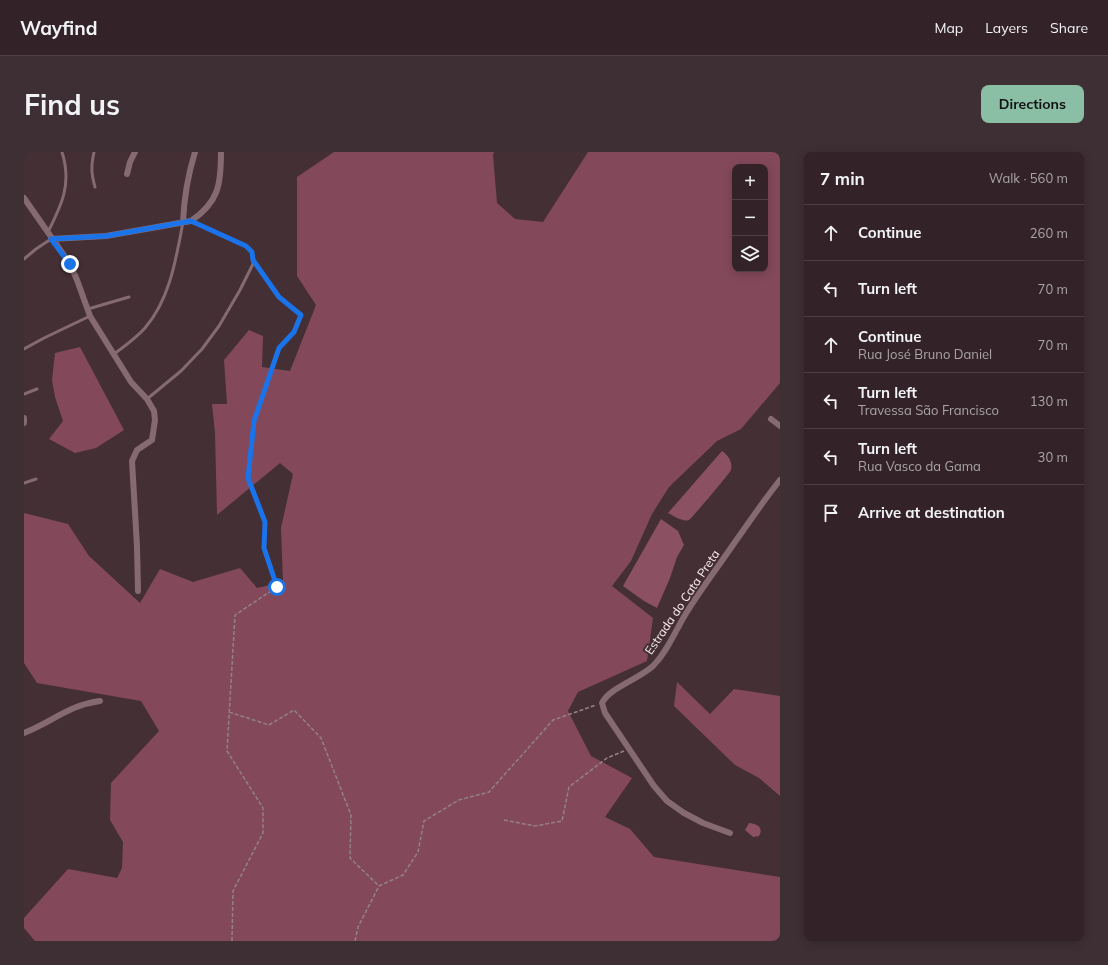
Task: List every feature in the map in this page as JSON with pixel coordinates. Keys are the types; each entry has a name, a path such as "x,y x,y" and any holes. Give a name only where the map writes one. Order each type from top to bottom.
{"street":[{"path":"127,174 130,162 136,152"},
{"path":"183,222 185,193 189,170 195,152"},
{"path":"50,236 106,236 191,221 209,206 215,196 219,182 221,152"},
{"path":"24,198 70,264 90,316 132,382 147,399 154,411 155,420 152,440 137,450 132,461 138,591"},
{"path":"24,418 24,423"},
{"path":"772,419 780,426"},
{"name":"Estrada do Cata Preta","path":"602,703 604,698 610,693 640,676 653,665 664,652 702,588 780,480"},
{"path":"24,733 72,708 100,701"},
{"path":"602,703 605,713 654,786 667,801 684,813 730,833"}],"lane":[{"path":"24,259 50,236 64,197 66,183 62,152"},
{"path":"94,152 92,174 95,187"},
{"path":"147,399 181,371 202,349 240,290 253,264 252,252 246,246 191,221"},
{"path":"114,354 145,328 159,306 173,272 183,222"},
{"path":"88,309 129,297"},
{"path":"24,349 90,316"},
{"path":"24,394 37,389"},
{"path":"24,483 36,479"}],"path":[{"path":"232,941 232,891 263,833 263,808 227,751 235,615 277,587 264,548 265,522 248,478 254,421 279,348 294,332 301,315 279,297 253,260"},
{"path":"355,941 358,927 379,886 403,876 418,852 424,821 459,800 489,792 553,720 602,703"},
{"path":"229,712 269,725 294,710 321,738 351,815 350,858 379,886"},
{"path":"504,820 536,826 562,821 569,787 606,758 630,749"}],"shaded area":[{"path":"334,152 494,152 497,203 515,219 543,222 588,152 780,152 780,383 741,429 717,441 669,487 652,514 631,561 612,586 653,618 647,661 578,692 568,711 591,756 632,778 605,817 630,829 654,857 780,877 780,941 35,941 24,928 24,918 68,869 117,878 122,868 123,842 110,820 111,783 159,731 141,701 37,683 24,663 24,513 68,524 89,556 140,603 160,569 193,582 240,568 257,588 283,582 281,528 293,474 280,463 217,515 215,433 212,404 227,404 224,360 249,330 263,336 262,367 290,371 316,305 297,276 297,177"},
{"path":"80,347 124,430 96,448 75,453 49,439 63,421 55,397 52,380 55,353"},
{"path":"722,451 730,459 731,470 697,512 689,520 678,518 668,513"},
{"path":"661,519 678,531 684,545 677,557 657,608 623,586"},
{"path":"677,682 710,714 734,689 780,696 780,796 759,778 735,765 674,706"},
{"path":"749,823 759,826 761,830 759,836 753,837 745,830"}],"route":[{"path":"70,264 51,239 106,236 191,221 246,246 252,252 253,260 279,297 301,315 294,332 279,348 254,421 248,478 265,522 264,548 277,587"}]}
